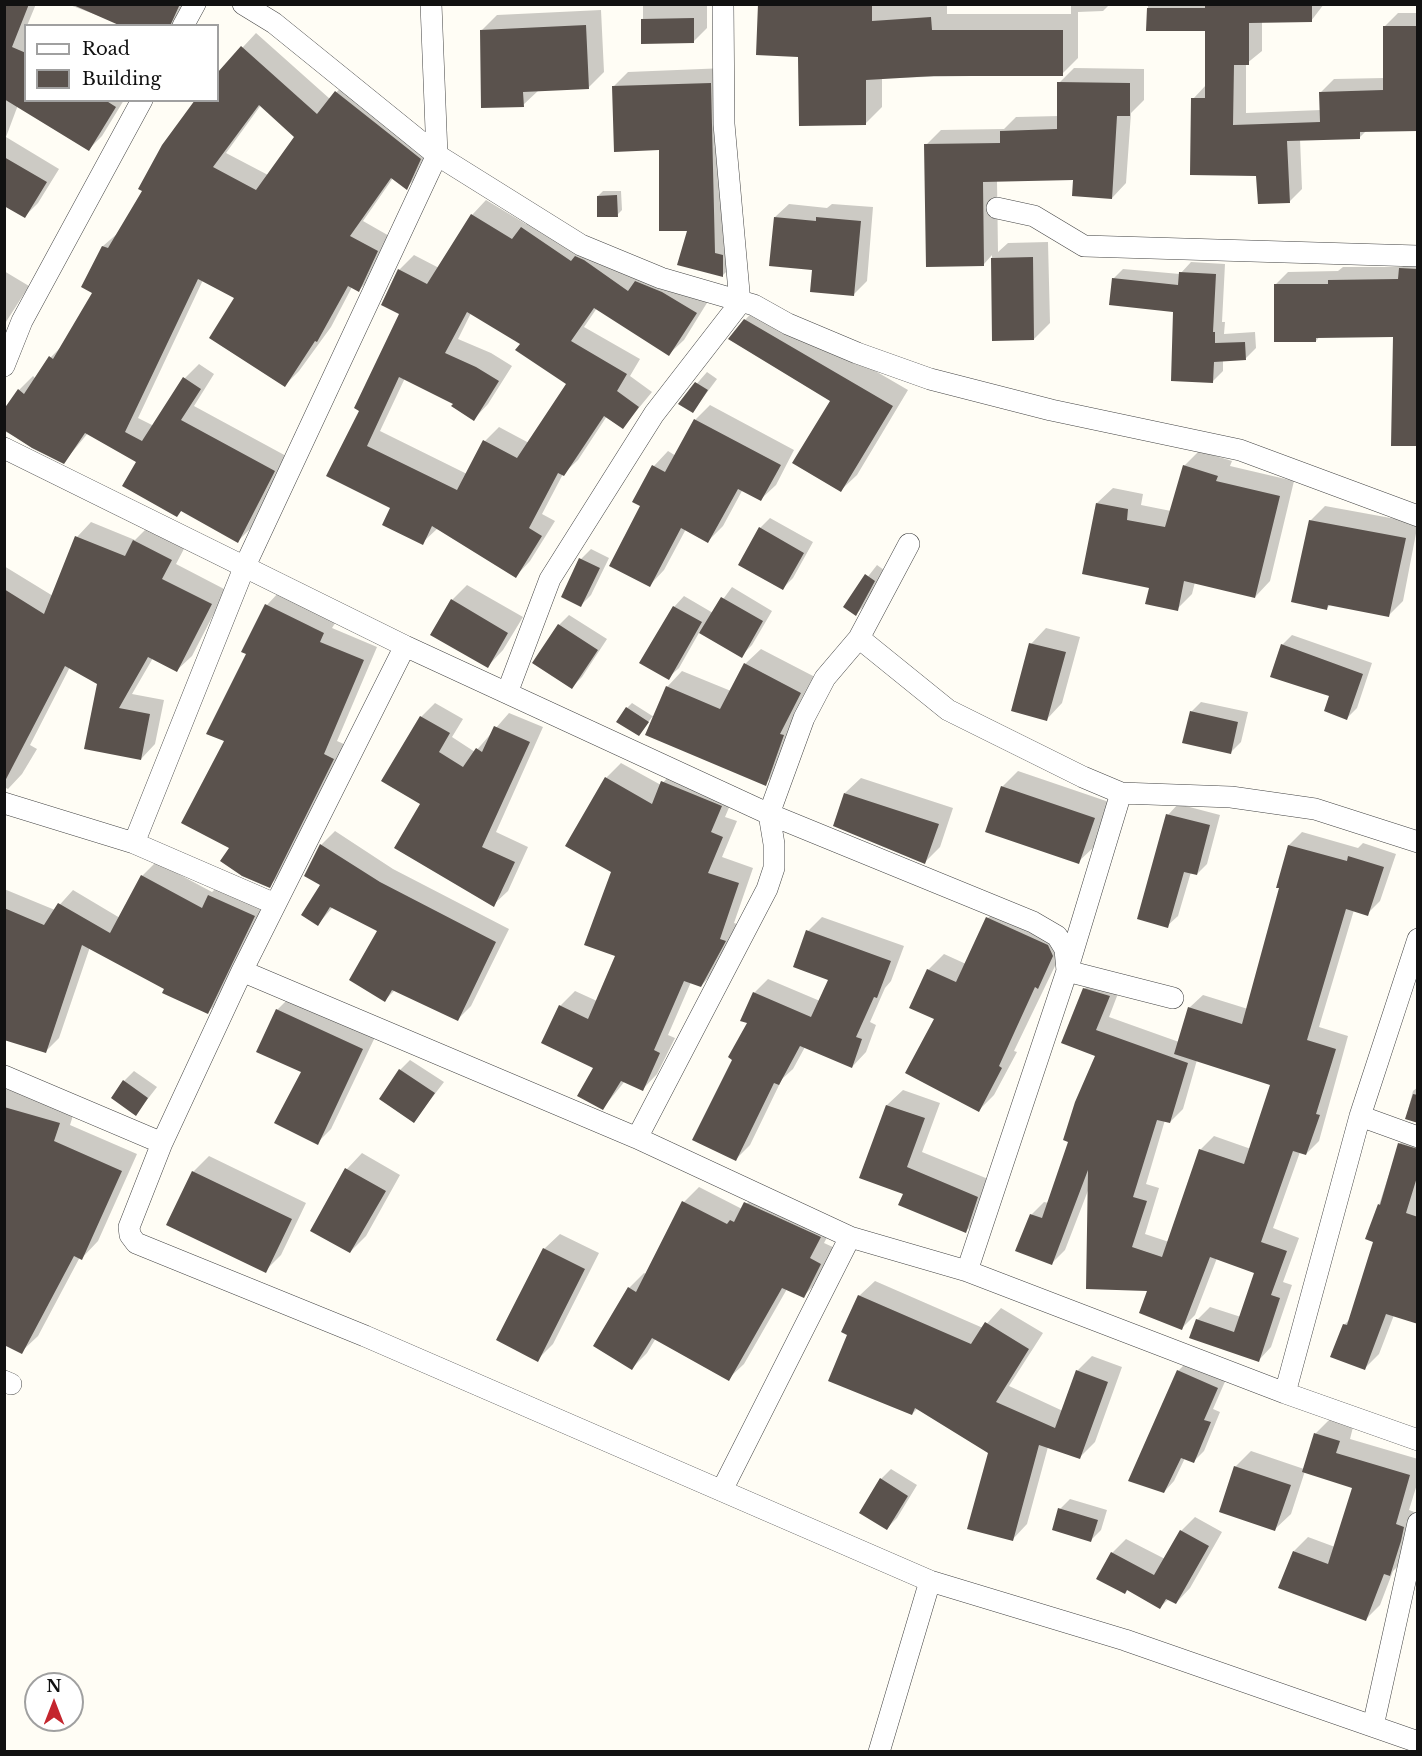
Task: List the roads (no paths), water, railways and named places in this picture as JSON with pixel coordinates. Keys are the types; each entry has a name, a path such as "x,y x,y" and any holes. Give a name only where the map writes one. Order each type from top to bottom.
{"street":[{"path":"184,24 195,4"},
{"path":"243,4 274,23 437,155 580,245 661,278 740,303 754,305 788,324 857,353 930,379 1051,410 1240,450 1418,516"},
{"path":"134,843 244,568 437,155 431,4"},
{"path":"507,693 556,569 654,414 740,303 724,124 723,4"},
{"path":"4,366 22,321 141,102"},
{"path":"997,208 1034,216 1084,246 1418,256"},
{"path":"4,448 405,646 769,814 1033,922 1057,936 1065,949 1067,971"},
{"path":"637,1138 766,889 774,868 774,844 769,814 804,718 825,678 859,638 909,544"},
{"path":"859,638 948,710 1083,777 1121,793 1231,797 1315,809 1418,842"},
{"path":"405,646 242,971 162,1143 129,1227 130,1235 136,1243 365,1336 930,1581 1125,1640 1320,1710 1418,1742"},
{"path":"967,1271 1067,971 1121,793"},
{"path":"4,802 134,843 275,904"},
{"path":"1285,1393 1360,1116 1418,939"},
{"path":"242,971 637,1138 850,1237 967,1271 1285,1393 1418,1440"},
{"path":"1067,971 1173,998"},
{"path":"4,1076 162,1143"},
{"path":"1360,1116 1418,1137"},
{"path":"722,1490 850,1237"},
{"path":"1373,1726 1418,1523"},
{"path":"879,1752 930,1581"}]}
